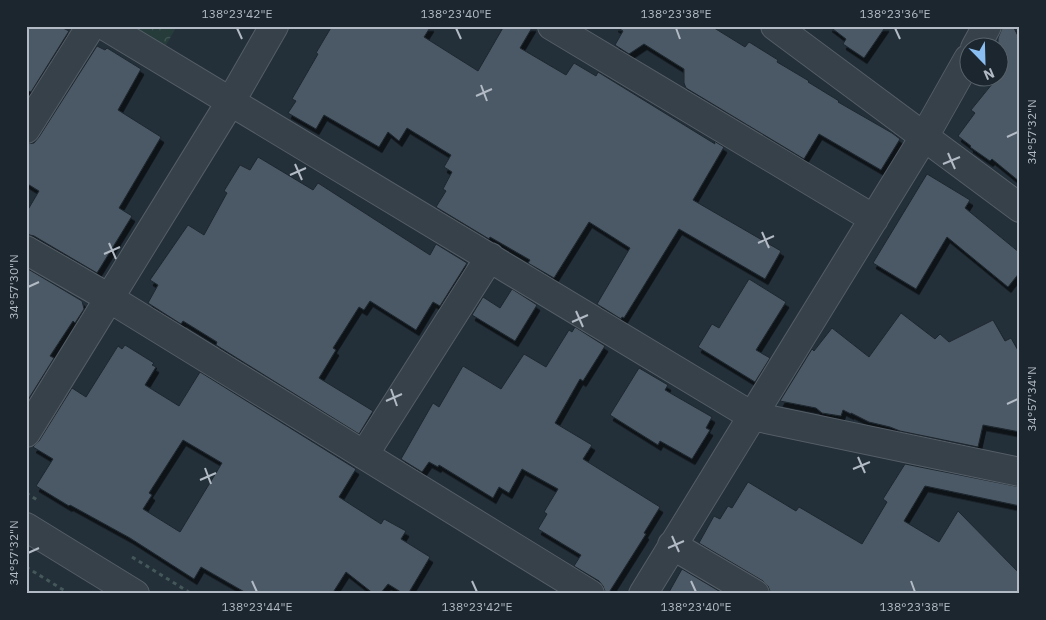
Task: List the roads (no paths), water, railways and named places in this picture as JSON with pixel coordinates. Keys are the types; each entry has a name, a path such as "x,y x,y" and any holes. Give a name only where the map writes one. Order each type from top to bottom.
{"street":[{"path":"26,433 231,101 274,26"},
{"path":"552,26 874,219"},
{"path":"775,26 1020,208"},
{"path":"980,38 987,26"},
{"path":"26,130 108,28 752,416 1020,472"},
{"path":"643,594 924,137 958,77"},
{"path":"26,250 109,298 590,594"},
{"path":"364,455 490,257"},
{"path":"26,527 135,594"},
{"path":"672,546 755,594"}]}
